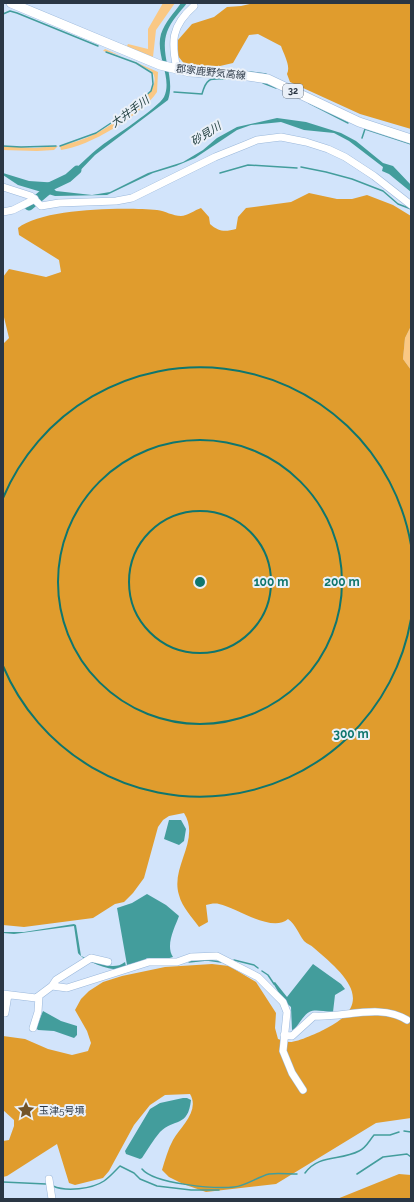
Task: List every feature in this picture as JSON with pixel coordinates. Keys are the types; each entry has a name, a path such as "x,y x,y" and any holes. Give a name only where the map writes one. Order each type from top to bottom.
{"main road":[{"name":"郡家鹿野気高線","path":"11,3 160,65 173,68 241,75 268,80 359,122 411,139"}],"street":[{"path":"173,68 172,47 174,33 181,20 194,6"},
{"path":"3,212 36,201 116,201 132,198 215,157 257,140 281,137 328,149 345,157 374,176 411,205"},
{"path":"3,187 24,193 36,201"},
{"path":"52,986 66,988 149,962 177,962 191,957 217,956 258,977 283,1002 287,1012 287,1024 284,1035 283,1051 292,1073 303,1090"},
{"path":"5,1013 5,994 36,998 61,977 91,958 108,962"},
{"path":"33,1028 43,1003 39,996"},
{"path":"284,1035 292,1036 314,1016 325,1017 383,1011 399,1015 407,1020"},
{"path":"49,1178 52,1199"}],"shaded area":[{"path":"163,3 175,3 156,30 153,57 150,58 109,40 127,46 128,44 148,49 148,29"},
{"path":"181,3 187,3 171,24 165,41 170,83 168,100 95,155 70,181 66,177 92,153 145,115 164,97 166,82 160,50 161,34 167,22"},
{"path":"254,3 411,3 411,129 360,114 290,82 287,74 288,64 281,46 258,34 249,35 233,63 220,66 186,66 178,56 178,40 192,24 214,17 227,7"},
{"path":"105,49 124,57 103,51"},
{"path":"128,59 158,72 157,92 150,101 127,120 114,128 85,143 61,150 60,146 88,137 114,123 146,97 152,88 155,79 151,71"},
{"path":"277,118 306,122 341,133 356,141 383,163 393,166 411,185 411,192 389,174 382,171 383,167 349,141 334,133 304,130 281,122 251,125 237,130 195,158 153,173 107,195 55,196 18,185 3,175 3,173 29,181 59,183 54,189 56,191 92,195 110,192 148,173 183,162 203,150 217,138 237,127"},
{"path":"3,146 34,148 58,146 54,150 37,151 3,150"},
{"path":"309,193 337,199 352,199 367,195 393,205 411,216 411,326 405,338 403,359 411,370 411,1118 376,1123 276,1184 206,1192 183,1184 169,1177 162,1170 171,1143 188,1118 193,1106 190,1094 165,1095 150,1105 134,1125 109,1171 103,1178 75,1185 69,1183 57,1144 7,1176 3,1177 3,1141 9,1140 14,1126 14,1120 3,1110 3,1036 25,1039 48,1049 72,1055 88,1051 91,1043 87,1031 75,1010 81,999 89,991 103,982 122,976 165,967 212,964 229,966 256,982 276,1013 275,1028 278,1039 288,1042 303,1039 327,1028 342,1018 351,1008 353,998 344,977 313,947 304,941 295,926 288,919 281,923 273,923 254,918 226,906 212,904 206,905 208,922 199,927 182,904 177,885 178,874 188,843 189,833 188,823 184,813 169,816 163,820 158,827 144,878 124,902 115,904 93,918 24,927 3,925 3,344 9,338 3,313 3,277 9,269 46,277 61,272 59,260 19,235 18,228 30,221 46,216 84,210 143,209 163,211 181,216 201,208 209,217 210,224 216,229 229,231 236,229 238,217 246,208 291,202"},
{"path":"411,326 411,370 403,359 405,338"},
{"path":"169,820 181,820 186,829 184,841 179,845 164,839"},
{"path":"147,894 166,905 179,916 170,942 173,957 166,959 147,958 144,961 127,965 117,908 132,903"},
{"path":"74,924 76,925 81,956 103,965 115,966 125,962 126,966 118,969 108,968 80,956 78,953 74,926 14,934 3,933 24,932"},
{"path":"313,964 341,984 345,989 335,995 333,1012 314,1011 307,1013 295,1029 292,1030 291,1007 283,1000 273,983 275,982 287,997"},
{"path":"43,1011 61,1021 77,1026 77,1035 74,1038 54,1031 38,1030 36,1028"},
{"path":"183,1098 191,1100 187,1115 184,1119 170,1125 160,1132 142,1158 140,1159 126,1154 125,1151 150,1109 160,1103"},
{"path":"399,1174 411,1175 411,1199 337,1199"}],"waterway":[{"path":"3,14 10,11 17,13 98,46"},
{"path":"60,146 96,133 126,113 151,91 153,84 152,73 136,63 106,52"},
{"path":"242,71 266,74"},
{"path":"174,92 202,94 208,81 214,79 228,79"},
{"path":"263,83 276,88"},
{"path":"309,103 348,123"},
{"path":"362,138 365,129 411,144"},
{"path":"3,146 56,146"},
{"path":"220,173 248,165 297,168"},
{"path":"301,167 352,179 383,191 398,204 411,209"},
{"name":"大井手川","path":"47,188 68,178 77,170"},
{"name":"大井手川","path":"29,206 48,190"},
{"path":"189,962 207,960 221,962"},
{"path":"234,960 254,965 258,968"},
{"path":"262,971 268,975 274,984"},
{"path":"404,1131 411,1132"},
{"path":"305,1173 311,1167 323,1160 345,1156 361,1150 374,1135 390,1135 399,1132"},
{"path":"357,1174 383,1157 407,1154 411,1157"},
{"path":"53,1186 65,1189 79,1189 93,1186 106,1179 120,1166 134,1173 140,1179 157,1186 191,1190 219,1190"},
{"path":"142,1169 149,1174 171,1182 213,1187 234,1187 269,1174 297,1174"},
{"path":"3,1182 46,1184"}],"place":[{"name":"玉津5号墳","path":"26,1110"}],"water label":[{"name":"砂見川","path":"206,134"}]}
